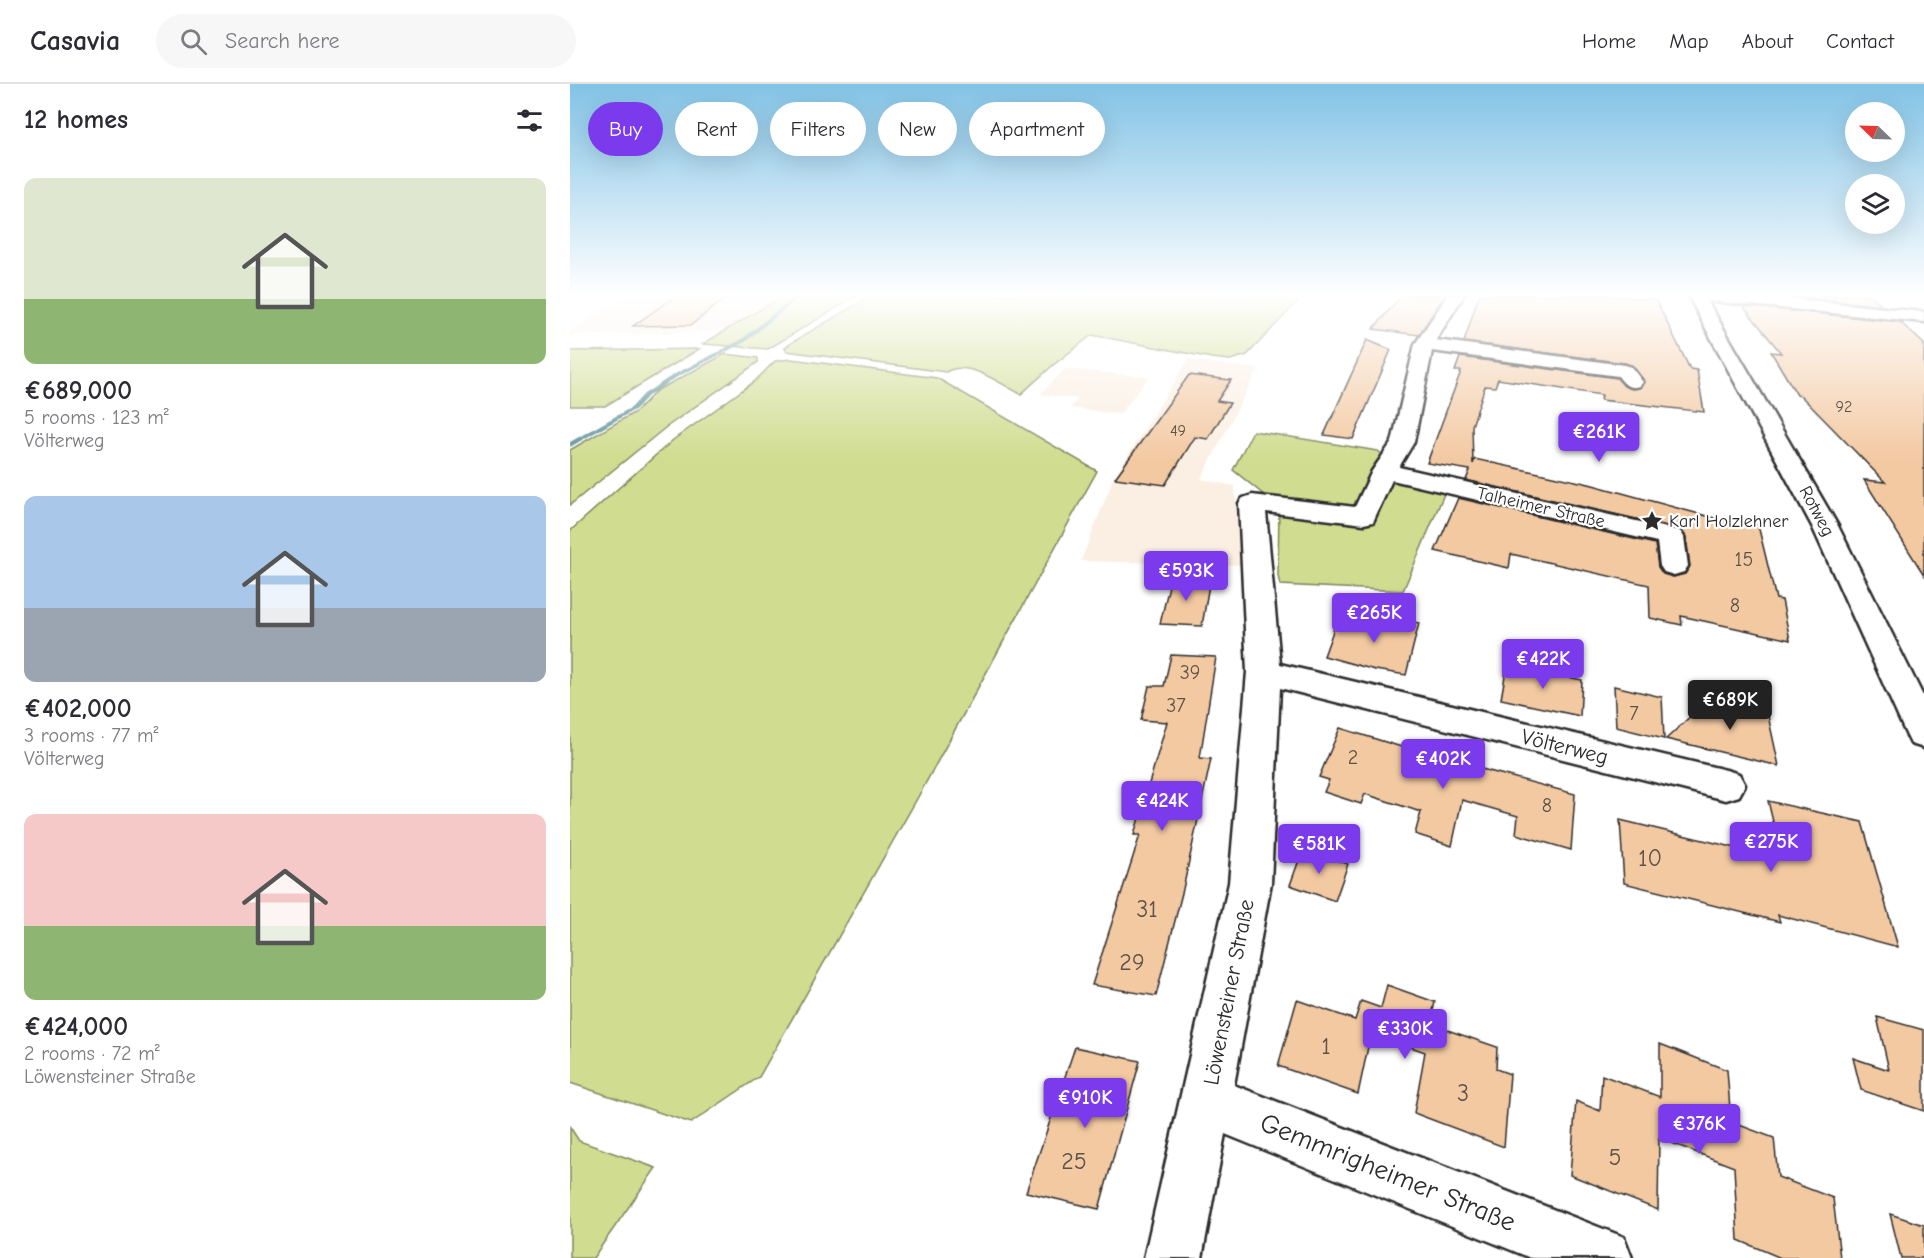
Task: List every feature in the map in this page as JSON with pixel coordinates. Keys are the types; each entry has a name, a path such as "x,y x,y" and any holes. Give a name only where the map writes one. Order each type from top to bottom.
{"street":[{"name":"Löwensteiner Straße","path":"1173,1258 1250,883 1264,672 1252,503 1364,516 1384,471 1403,442 1423,350"},
{"path":"1467,350 1624,371 1633,382"},
{"name":"Rotweg","path":"1727,350 1825,526 1924,734"},
{"name":"Talheimer Straße","path":"1384,471 1670,537 1674,566"},
{"name":"Völterweg","path":"1264,672 1726,785"},
{"name":"Gemmrigheimer Straße","path":"1206,1100 1603,1258"}],"shaded area":[{"path":"1188,360 1258,369 1201,479 1235,486 1240,565 1081,561 1113,479"},
{"path":"1065,369 1149,377 1120,414 1070,408 1078,399 1040,394"}],"green space":[{"path":"698,350 605,406 570,406 570,351"},
{"path":"1073,350 1021,394 984,374 964,369 946,372 786,351"},
{"path":"1169,350 1252,350 1247,355 1230,360"},
{"path":"725,354 758,358 758,362 665,428 570,505 570,450 637,411 656,391"},
{"path":"791,359 937,378 1097,471 918,797 759,1077 691,1123 570,1083 570,531 673,440 755,381 775,361"},
{"path":"1253,431 1378,451 1416,482 1444,494 1403,591 1280,585 1278,576 1279,507 1233,470"},
{"path":"570,1127 579,1141 656,1168 593,1258 570,1258"}],"building":[{"path":"1363,350 1391,350 1353,439 1324,435"},
{"path":"1524,350 1681,350 1690,369 1697,370 1704,412 1601,400 1602,395 1498,379 1495,387 1485,386 1472,426 1473,464 1475,459 1589,484 1714,518 1758,525 1776,599 1782,600 1790,640 1681,616 1682,625 1650,618 1649,585 1511,554 1509,568 1435,551 1458,498 1655,544 1658,567 1663,574 1673,577 1685,574 1690,566 1686,537 1680,529 1466,480 1470,470 1427,463 1461,371 1455,371 1460,357 1617,378 1624,386 1632,389 1640,388 1645,382 1633,366"},
{"path":"1778,350 1924,350 1924,575 1864,480 1885,482 1801,396 1797,395 1771,352 1781,353"},
{"path":"1189,375 1231,380 1217,401 1230,403 1208,439 1195,437 1165,485 1115,478"},
{"path":"1171,577 1210,579 1202,626 1160,624"},
{"path":"1338,617 1387,627 1390,617 1419,623 1406,675 1375,670 1324,656"},
{"path":"1171,655 1216,657 1200,758 1211,759 1183,889 1156,996 1092,985 1140,835 1134,835 1167,722 1141,720 1149,686 1164,686"},
{"path":"1507,664 1582,680 1580,716 1501,699"},
{"path":"1614,686 1662,697 1664,739 1616,727"},
{"path":"1709,699 1767,711 1779,766 1666,739"},
{"path":"1340,728 1473,769 1474,767 1575,794 1571,850 1516,834 1518,816 1462,800 1452,846 1415,834 1421,812 1365,794 1361,804 1324,792 1329,780 1319,777"},
{"path":"1768,801 1862,822 1898,947 1778,915 1780,922 1624,883 1620,820 1782,859"},
{"path":"1303,849 1348,864 1335,901 1290,885"},
{"path":"1387,985 1435,1002 1430,1024 1497,1047 1496,1069 1510,1074 1504,1147 1414,1113 1425,1052 1371,1033 1358,1094 1278,1066 1297,1000 1355,1020 1361,1001 1381,1008"},
{"path":"1877,1017 1924,1030 1924,1111 1861,1090 1853,1058 1889,1070"},
{"path":"1660,1044 1727,1070 1731,1122 1774,1138 1778,1177 1833,1198 1840,1258 1781,1258 1738,1240 1734,1167 1659,1138 1658,1210 1570,1175 1576,1101 1600,1111 1602,1075 1660,1097"},
{"path":"1075,1047 1140,1061 1099,1209 1026,1192"},
{"path":"1890,1214 1924,1225 1924,1258 1901,1258"}],"waterway":[{"path":"570,445 634,408 646,395 675,376 726,350"}],"place":[{"name":"Karl Holzlehner","path":"1652,521"}]}
